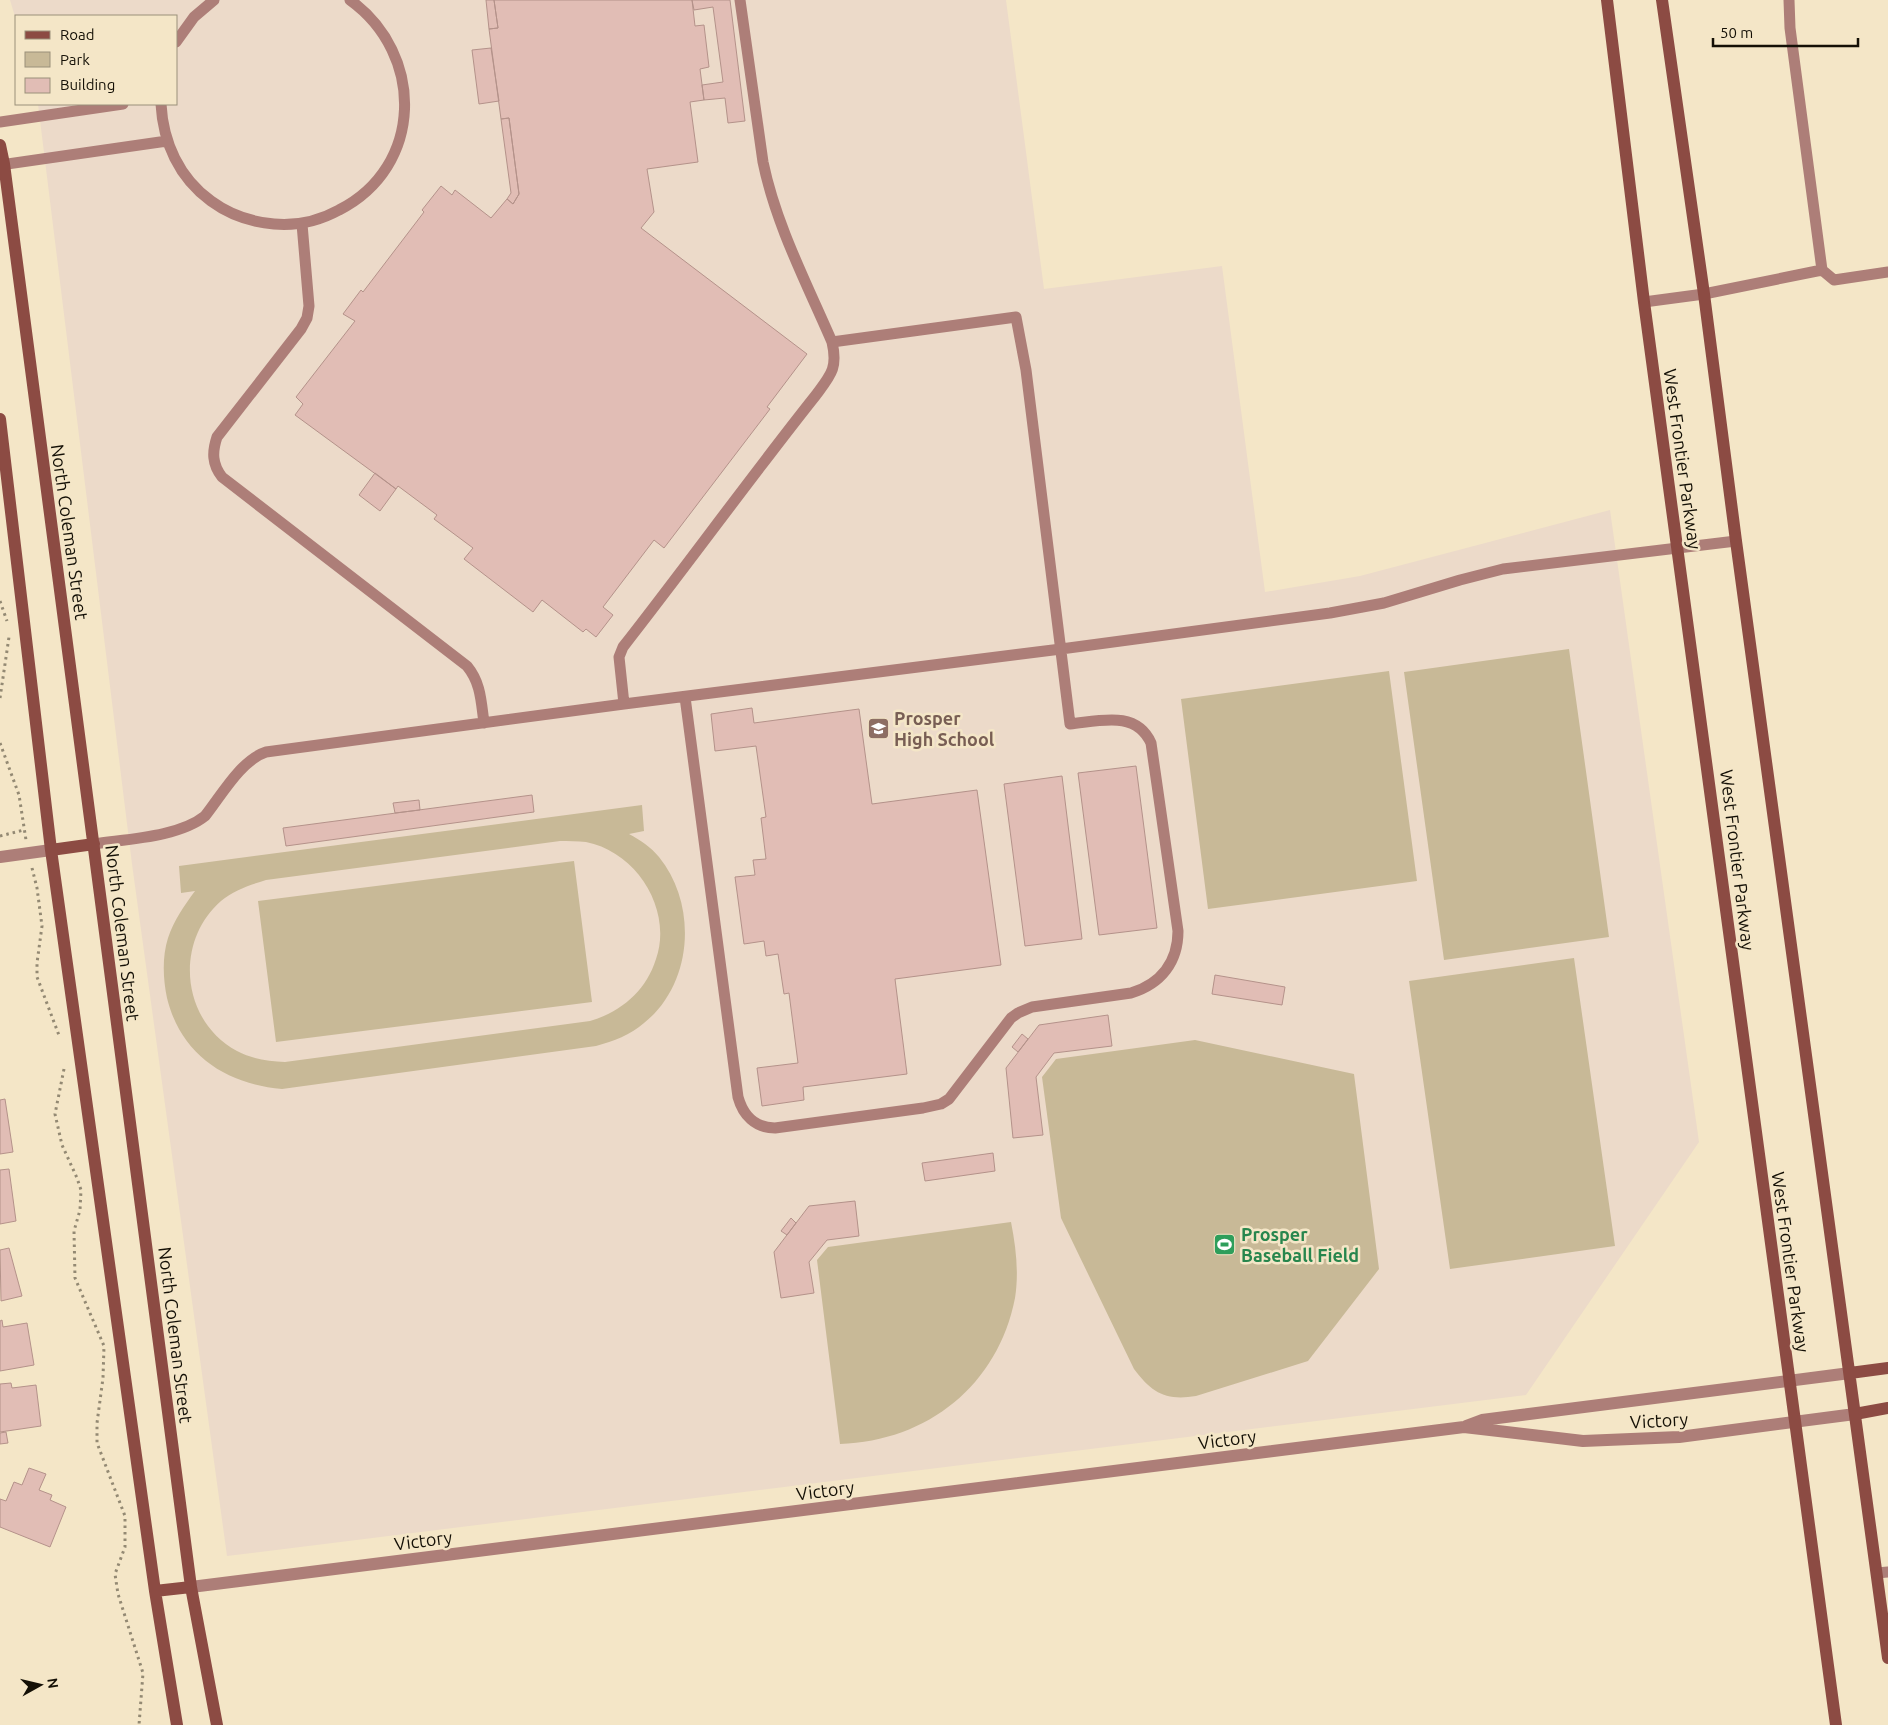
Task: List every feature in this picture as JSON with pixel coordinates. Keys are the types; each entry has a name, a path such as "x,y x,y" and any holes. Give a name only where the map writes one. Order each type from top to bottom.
{"street":[{"name":"West Frontier Parkway","path":"1607,0 1644,302 1836,1725"},
{"path":"1662,0 1704,294 1855,1414 1883,1573 1888,1658"},
{"name":"North Coleman Street","path":"0,145 191,1587 217,1725"},
{"path":"0,420 51,850 155,1591 177,1725"},
{"path":"0,857 94,844"},
{"path":"1850,1373 1888,1368"},
{"name":"Victory","path":"1464,1427 1482,1420 1850,1373"},
{"path":"1855,1414 1888,1408"},
{"name":"Victory","path":"191,1587 1464,1427 1583,1441 1679,1437 1855,1414"},
{"path":"155,1591 191,1587"}],"lane":[{"path":"178,39 194,17 214,0"},
{"path":"161,105 162,120 167,141 176,161 188,179 203,195 221,208 240,217 261,223 283,225 302,224 326,217 350,204 370,189 384,172 397,147 403,123 405,98 402,74 394,50 381,28 362,8 350,0"},
{"path":"624,704 619,657 623,647 831,375 835,365 832,342 788,240 767,184 740,0"},
{"path":"1789,0 1790,28 1822,270 1834,280 1888,272"},
{"path":"0,122 116,105"},
{"path":"2,165 167,141"},
{"path":"302,224 309,292 307,318 301,329 218,437 214,446 213,458 215,468 222,478 467,666 475,676 480,690 484,722"},
{"path":"1644,302 1704,294 1822,270"},
{"path":"685,697 738,1097 745,1113 755,1123 767,1128 775,1128 941,1104 955,1093 1005,1026 1018,1013 1032,1007 1142,990 1167,970 1176,951 1178,931 1152,742 1142,728 1125,720 1070,724 1026,370 1016,317 832,342"},
{"path":"94,844 177,831 198,822 205,816 243,767 258,754 266,752 484,722 1061,649 1358,608 1384,603 1460,580 1503,570 1736,541"}],"path":[{"path":"0,601 7,623"},
{"path":"0,698 10,631"},
{"path":"0,743 19,795 24,830 37,888 42,926 37,977 62,1046"},
{"path":"0,836 24,830"},
{"path":"65,1060 64,1077 55,1114 62,1145 81,1190 80,1210 74,1231 76,1278 104,1346 97,1443 125,1516 125,1547 115,1574 118,1594 143,1673 139,1725"}],"shaded area":[{"name":"Prosper High School","path":"10,0 1006,0 1044,289 1222,266 1265,592 1360,576 1610,510 1699,1142 1526,1395 227,1556 132,864 38,105 178,105 178,15 15,15 15,17"}],"green space":[{"path":"1569,649 1609,937 1444,960 1404,672"},
{"path":"1389,671 1417,881 1208,909 1181,699"},
{"path":"642,805 644,831 629,834 652,850 672,876 680,898 684,920 681,966 672,987 660,1007 644,1023 622,1037 596,1046 282,1089 262,1086 242,1081 209,1063 195,1051 183,1036 174,1018 167,998 164,968 165,953 173,925 195,891 181,893 179,866","holes":["560,841 586,842 604,848 621,858 635,870 655,903 659,921 660,940 652,970 646,981 631,999 612,1012 590,1021 285,1062 260,1059 237,1051 218,1038 204,1021 195,1001 190,980 191,959 196,938 206,918 221,901 242,888 266,880"]},
{"path":"574,861 592,1002 276,1042 258,901"},
{"path":"1574,958 1615,1246 1450,1269 1409,981"},
{"name":"Prosper Baseball Field","path":"1195,1040 1354,1074 1379,1269 1308,1361 1196,1396 1176,1397 1168,1396 1154,1389 1134,1369 1061,1218 1042,1077 1056,1059"},
{"path":"1011,1222 1017,1279 1015,1298 1006,1329 993,1357 975,1382 954,1402 930,1419 902,1432 872,1440 840,1444 817,1260 828,1247"}],"building":[{"path":"486,0 494,0 498,28 489,29"},
{"path":"494,0 692,0 695,26 704,25 709,67 700,69 704,100 690,102 698,162 647,169 654,212 641,228 807,354 767,407 770,409 664,548 654,540 603,607 613,615 596,637 586,629 583,632 542,600 533,612 464,559 473,548 434,519 437,515 398,486 396,489 295,415 303,404 296,397 355,321 343,314 361,290 363,292 424,212 422,210 441,186 452,195 455,190 491,218 507,199 513,204 519,194 509,118 501,119 489,29 498,28"},
{"path":"692,0 730,0 745,121 728,123 725,98 704,100 702,85 723,82 713,7 694,10"},
{"path":"491,48 499,101 479,104 472,50"},
{"path":"509,118 519,194 513,204 507,199 511,193 501,119"},
{"path":"375,473 396,489 380,511 359,495"},
{"path":"752,708 754,723 859,709 872,804 977,790 1001,965 895,979 907,1074 803,1087 804,1100 762,1106 757,1068 798,1063 789,993 784,994 778,954 766,956 764,941 744,944 735,877 755,875 753,860 766,859 761,818 766,817 756,746 715,751 711,714"},
{"path":"1136,766 1157,928 1099,935 1078,773"},
{"path":"1062,776 1082,939 1025,946 1004,784"},
{"path":"532,795 534,812 286,846 283,828"},
{"path":"419,800 420,810 395,813 393,803"},
{"path":"1215,975 1285,987 1282,1005 1212,994"},
{"path":"1108,1015 1112,1046 1054,1053 1036,1077 1043,1135 1013,1138 1006,1068 1039,1025"},
{"path":"1022,1034 1028,1039 1018,1052 1012,1047"},
{"path":"5,1099 13,1152 0,1154 0,1100"},
{"path":"993,1153 995,1171 925,1181 922,1163"},
{"path":"9,1169 16,1221 0,1224 0,1170"},
{"path":"855,1201 859,1236 827,1240 809,1262 814,1293 781,1298 774,1252 809,1206"},
{"path":"791,1218 796,1223 787,1235 781,1231"},
{"path":"9,1248 22,1296 1,1301 0,1250"},
{"path":"2,1320 3,1327 27,1323 34,1365 0,1371 0,1321"},
{"path":"11,1383 12,1388 36,1385 41,1426 0,1432 0,1384"},
{"path":"6,1432 8,1443 0,1444 0,1433"},
{"path":"29,1468 46,1474 39,1490 52,1495 50,1500 66,1507 50,1547 0,1527 0,1499 6,1501 14,1482 22,1485"}],"place":[{"name":"Prosper High School","path":"878,728"},
{"name":"Prosper Baseball Field","path":"1225,1244"}]}
